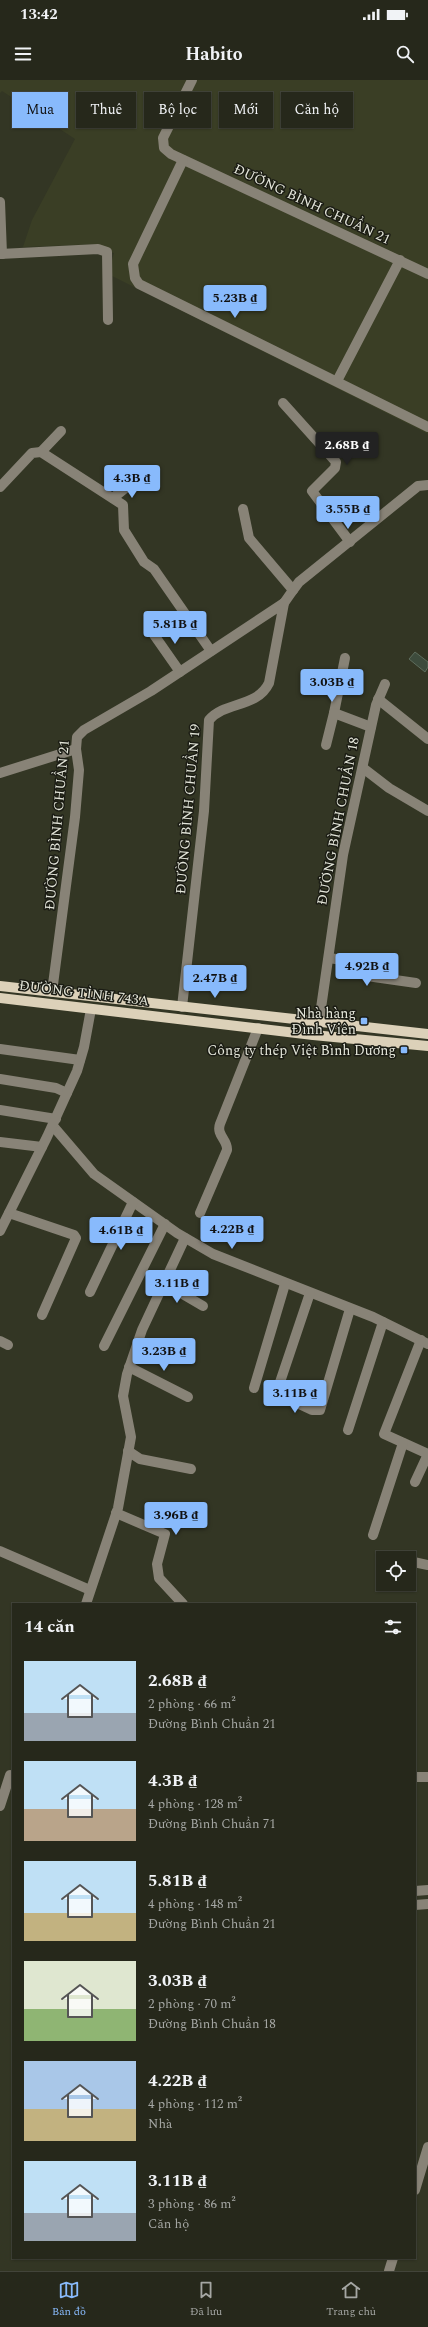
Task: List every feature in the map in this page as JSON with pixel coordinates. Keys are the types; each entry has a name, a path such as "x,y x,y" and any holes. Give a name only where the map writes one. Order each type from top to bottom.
{"main road":[{"name":"ĐƯỜNG TỈNH 743A","path":"0,986 428,1034"},
{"name":"ĐƯỜNG TỈNH 743A","path":"0,998 313,1035 428,1046"}],"street":[{"name":"ĐƯỜNG BÌNH CHUẨN 21","path":"192,80 163,138 164,148 183,160 428,274"},
{"path":"183,160 133,264 135,278 139,284 428,427"},
{"path":"0,202 1,254 98,249 107,252 108,320"},
{"path":"337,381 400,260"},
{"path":"283,403 336,462 335,468 312,491 350,542"},
{"path":"41,452 61,431"},
{"path":"0,487 32,453 41,452 123,505 124,530 144,562 154,569 211,651"},
{"path":"113,498 130,485 150,476"},
{"path":"284,603 300,582 418,486 428,485"},
{"path":"243,509 249,538 293,590"},
{"name":"ĐƯỜNG BÌNH CHUẨN 21","path":"52,992 80,770 76,749 77,738 84,730 180,672 284,603"},
{"name":"ĐƯỜNG BÌNH CHUẨN 19","path":"182,1007 204,811 207,726 209,720 219,711 260,697 265,691 269,683 284,603"},
{"path":"152,632 180,672"},
{"path":"326,745 345,658"},
{"name":"ĐƯỜNG BÌNH CHUẨN 18","path":"313,1035 319,1022 343,855 378,698 385,684"},
{"path":"378,698 428,739"},
{"path":"334,713 371,727"},
{"path":"0,773 76,749"},
{"path":"363,768 389,788 428,811"},
{"path":"329,958 362,963 365,966 367,976 416,983"},
{"path":"0,1231 6,1213 42,1147 67,1093 80,1060 91,1009"},
{"path":"200,1213 227,1150 227,1146 219,1134 220,1124 258,1028"},
{"path":"0,1049 80,1060"},
{"path":"0,1078 56,1088 67,1093"},
{"path":"0,1110 54,1122 94,1174 185,1238 213,1254 383,1322 424,1342 384,1434 428,1454 415,1482"},
{"path":"0,1142 42,1147"},
{"path":"90,1292 133,1202"},
{"path":"6,1213 74,1235 76,1238 42,1315"},
{"path":"104,1346 165,1224"},
{"path":"86,1603 116,1513 131,1437 123,1396 129,1367 142,1330 162,1282 185,1238"},
{"path":"162,1282 204,1306"},
{"path":"254,1388 285,1284"},
{"path":"310,1293 277,1391 278,1394 312,1410 320,1410 350,1309"},
{"path":"348,1430 383,1322"},
{"path":"129,1367 188,1397"},
{"path":"373,1535 403,1443"},
{"path":"128,1452 140,1459 191,1469"},
{"path":"116,1513 165,1534 157,1564 159,1578 182,1603"},
{"path":"0,1551 90,1590"},
{"path":"416,1562 428,1565"},
{"path":"0,1771 12,1775 0,1806"},
{"path":"416,1777 428,1777"},
{"path":"416,1892 428,1890"},
{"path":"416,1905 428,1904"},
{"path":"416,2187 428,2148"},
{"path":"389,2271 393,2259"}],"shaded area":[{"path":"0,80 428,80 428,434 108,274 114,253 99,250 100,244 23,247 32,220 75,139 58,128 68,128 68,92 12,92 12,98 2,91 0,93"}],"building":[{"path":"415,652 428,662 428,667 425,672 409,659"}],"place":[{"name":"Nhà hàng Đình Viên","path":"364,1021"},
{"name":"Công ty thép Việt Bình Dương","path":"404,1050"}]}
